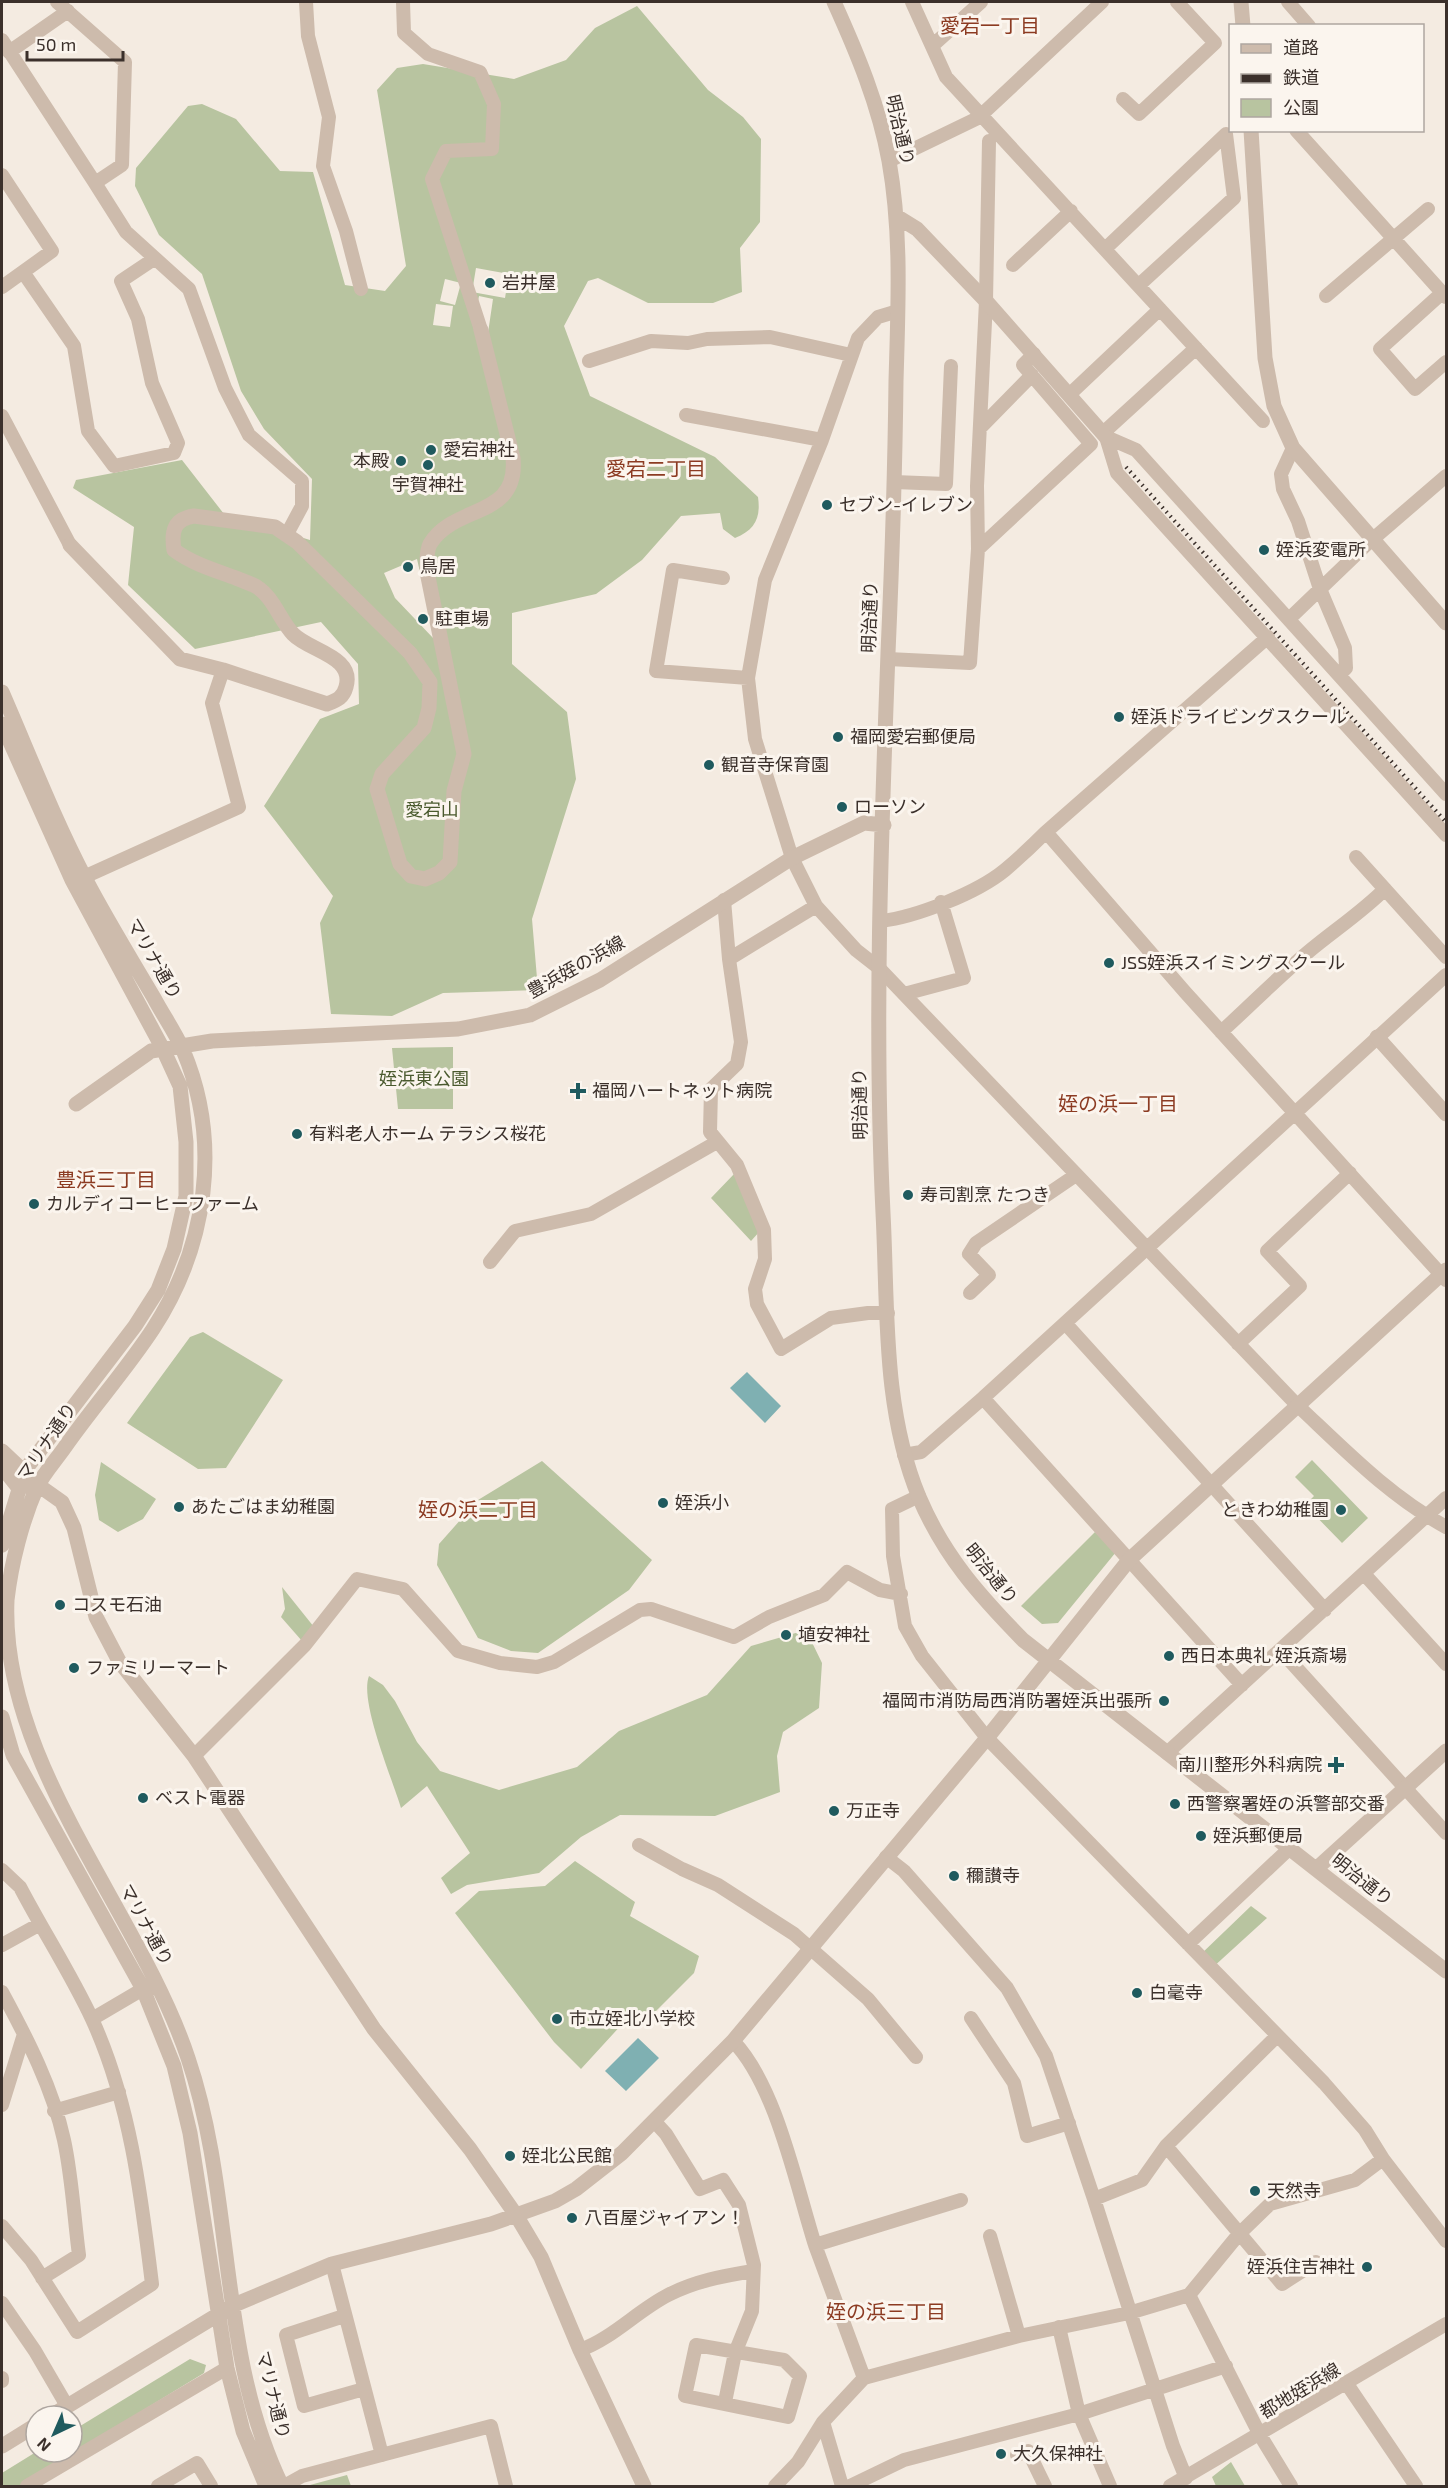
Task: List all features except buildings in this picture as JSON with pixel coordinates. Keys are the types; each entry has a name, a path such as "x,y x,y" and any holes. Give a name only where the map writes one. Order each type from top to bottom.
{"street":[{"path":"57,2 125,62 122,165 95,183"},
{"path":"306,2 308,36 328,117 323,166 346,231 361,289"},
{"path":"2,419 70,544 180,659 223,670 327,704 340,698 348,678 342,663 298,639 281,622 272,604 257,587 188,560 174,549 172,536 176,523 183,517 194,516 275,527 287,534 410,653 430,682 429,708 424,728 382,774 377,789 399,864 411,876 425,879 439,873 450,862 454,791 464,754 427,572 429,545 449,525 487,508 506,494 515,475 513,458 481,330 432,178 446,151 492,149 494,104 480,72 428,54 404,33 403,2"},
{"name":"明治通り","path":"834,2 877,108 889,161 896,216 898,311 879,968 879,1128 890,1374 904,1455 919,1496 939,1538 966,1580 1023,1640 1446,1971"},
{"path":"912,2 946,77 1263,421"},
{"path":"932,46 981,2"},
{"path":"889,161 981,115 1102,2"},
{"path":"1123,99 1139,114 1215,43 1177,2"},
{"path":"1240,2 1243,24"},
{"path":"1288,2 1307,24"},
{"path":"68,11 5,46 126,232 189,289 225,388 249,435 302,481 302,506 287,534"},
{"path":"1251,132 1265,358 1274,406 1293,448 1371,540 1446,623"},
{"path":"1298,132 1444,295 1380,349 1415,389 1446,362"},
{"path":"1106,248 1226,134 1234,198 1139,285"},
{"path":"888,659 970,663 978,549 989,141"},
{"path":"2,175 52,251 2,286"},
{"path":"1326,296 1428,209"},
{"path":"1013,265 1071,211"},
{"path":"896,216 917,229 1070,394 1105,435 1118,473 1446,835"},
{"path":"23,272 74,346 88,431 114,466 174,453 178,443 152,383 138,319 121,281 154,259"},
{"path":"1070,394 1160,309"},
{"path":"898,311 878,317 858,338 822,440 765,580 748,678 756,739 792,858 816,906 856,950 879,968 1297,1406 1363,1469 1426,1516 1446,1527"},
{"path":"589,361 651,341 688,343 707,339 770,337 851,355"},
{"path":"1105,435 1196,348"},
{"path":"978,549 1091,444 1023,365 1034,354"},
{"path":"894,482 946,484 951,366"},
{"path":"980,428 1032,375"},
{"path":"686,415 822,440"},
{"path":"1105,435 1136,450 1290,618 1446,794"},
{"path":"1293,448 1281,474 1283,489 1298,521 1320,589 1346,648 1346,668 1340,674"},
{"path":"1290,618 1371,540 1446,476"},
{"path":"723,578 673,570 656,671 748,678"},
{"path":"881,921 900,919 1003,872 1268,637"},
{"path":"84,877 239,807 212,703 223,670"},
{"name":"マリナ通り","path":"2,692 84,877 181,1046 194,1081 204,1138 204,1197 191,1254 174,1296 149,1336 38,1485 16,1554 7,1600 6,1644 13,1694 27,1740 121,1921 151,1988 174,2066 190,2133 227,2368 243,2431 266,2487"},
{"name":"マリナ通り","path":"2,724 72,880 163,1049 180,1086 186,1142 186,1196 174,1250 158,1290 135,1326 25,1470 2,1545"},
{"name":"豊浜姪の浜線","path":"76,1104 151,1051 212,1041 458,1029 531,1015 600,980 792,858 864,823 884,825"},
{"path":"70,2404 234,2305 332,2264 491,2224 555,2201 576,2189 614,2160 655,2122 733,2041 987,1738 1129,1560 1297,1406 1445,1275 1221,1032 1046,832"},
{"path":"1356,857 1446,957"},
{"path":"1221,1032 1305,955 1344,922 1358,915 1385,889"},
{"path":"724,900 729,960 741,1042 737,1064 711,1089 710,1132 737,1165 764,1230 765,1259 755,1289 757,1304 781,1349 831,1318 888,1313"},
{"path":"904,994 964,978 941,902"},
{"path":"729,960 816,906"},
{"path":"904,1455 921,1452 983,1398 1446,975"},
{"path":"1377,1037 1446,1114"},
{"path":"490,1262 515,1231 591,1214 717,1142"},
{"path":"1238,1344 1300,1286 1267,1251 1350,1173"},
{"path":"970,1293 989,1275 969,1254 976,1243 1076,1175"},
{"path":"1065,1323 1326,1610"},
{"path":"983,1398 1242,1685"},
{"path":"2,1451 25,1470 38,1485 62,1502 74,1528 96,1617 119,1661 194,1756 374,2029 470,2149 516,2215 541,2256 580,2350 644,2487"},
{"path":"2,1467 18,1487 38,1485"},
{"path":"919,1496 892,1509 893,1556 905,1626 922,1656 987,1738 1277,2036 1365,2130 1383,2159 1446,2241"},
{"path":"1167,1753 1365,1575 1446,1498"},
{"path":"194,1756 305,1645 357,1579 403,1589 458,1651 500,1663 537,1667 554,1662 640,1610 651,1609 734,1637 769,1617 824,1595 847,1572 880,1590 900,1594"},
{"path":"1365,1575 1446,1664"},
{"path":"1281,1651 1446,1833"},
{"name":"マリナ通り","path":"2,1717 13,1755 187,2053 200,2095 243,2364 257,2427 283,2487"},
{"path":"1316,1869 1446,1751"},
{"path":"639,1845 682,1869 718,1885 794,1934 868,1998 916,2057"},
{"path":"1188,1944 1290,1848"},
{"path":"886,1857 904,1872 1008,1988 1046,2056 1129,2313 1186,2478"},
{"path":"2,1870 20,1887 92,2019 119,2092 140,2190 152,2284 77,2332 42,2278 3,2229"},
{"path":"2,1945 40,1924"},
{"path":"92,2019 151,1988"},
{"path":"2,1992 24,2034 64,2140 79,2255 42,2278"},
{"path":"971,2018 1014,2083 1028,2136 1069,2123"},
{"path":"2,2104 24,2034"},
{"path":"1094,2199 1142,2180 1166,2146 1277,2036"},
{"path":"733,2041 745,2054 765,2087 815,2245 864,2378"},
{"path":"54,2111 119,2092"},
{"path":"655,2122 666,2134 700,2189 723,2180 739,2205 753,2271 752,2311 735,2353 725,2402"},
{"path":"1166,2146 1282,2284 1316,2262"},
{"path":"775,2487 798,2462 823,2422 864,2378 1019,2336 1129,2313 1189,2295 1239,2234 1270,2204 1355,2180 1383,2159"},
{"path":"815,2245 961,2200"},
{"path":"990,2236 1019,2336"},
{"path":"332,2264 382,2455"},
{"path":"580,2350 597,2344 667,2296 706,2279 753,2271"},
{"path":"1189,2295 1260,2435 1291,2487"},
{"path":"2,2303 35,2351 66,2404"},
{"path":"344,2316 286,2335 304,2406 364,2389"},
{"name":"都地姪浜線","path":"1170,2487 1446,2324"},
{"path":"1059,2327 1079,2414 1110,2487"},
{"path":"696,2345 784,2360 800,2376 788,2416 725,2402 685,2396 696,2345"},
{"path":"850,2487 904,2460 1079,2414 1226,2366"},
{"path":"27,2487 227,2368"},
{"path":"1347,2384 1416,2487"},
{"path":"823,2422 842,2487"},
{"path":"283,2487 382,2455 491,2426 503,2486"},
{"path":"2,2446 24,2432"},
{"path":"1017,2455 1028,2451 1045,2487"},
{"path":"158,2487 197,2463 211,2487"}],"green space":[{"name":"愛宕山","path":"637,6 708,90 743,117 761,139 760,222 740,248 742,292 713,303 648,303 598,278 588,281 564,326 590,396 715,457 758,497 757,517 752,527 735,538 723,529 720,513 681,516 642,560 596,594 512,613 512,664 567,712 576,779 532,919 538,990 443,993 392,1016 331,1014 320,923 333,896 264,806 320,719 359,704 358,664 321,622 195,649 128,585 134,527 73,488 76,480 182,460 224,514 310,540 312,479 264,429 241,391 202,274 159,235 135,186 136,168 188,106 202,104 236,119 280,171 313,172 345,285 385,291 406,266 377,90 397,68 423,64 514,79 566,60 595,28","holes":["476,268 509,274 505,298 472,292","445,279 461,283 455,305 440,301","479,296 493,299 488,333 473,328","436,304 453,306 450,327 433,325","417,559 434,639 395,598 384,573"]},
{"name":"姪浜東公園","path":"453,1047 453,1109 398,1109 392,1048"},
{"path":"735,1173 760,1231 751,1241 711,1198"},
{"path":"203,1332 283,1380 226,1468 198,1469 127,1423 190,1337"},
{"path":"1312,1460 1368,1518 1342,1543 1305,1505 1314,1496 1295,1477"},
{"path":"542,1461 652,1560 629,1590 538,1653 511,1651 478,1638 437,1565 439,1544 478,1500"},
{"path":"101,1462 156,1499 143,1519 118,1532 99,1520 95,1495"},
{"path":"1095,1532 1116,1552 1058,1623 1042,1624 1021,1606"},
{"path":"282,1587 314,1627 302,1641 281,1617 285,1609"},
{"path":"806,1630 822,1663 819,1708 783,1732 777,1756 780,1792 715,1816 620,1815 581,1837 539,1873 467,1885 451,1894 441,1878 470,1853 427,1786 401,1808 372,1721 367,1688 369,1676 383,1685 395,1701 417,1742 440,1771 499,1790 577,1767 619,1731 707,1695 751,1646"},
{"path":"575,1861 635,1902 630,1916 699,1956 694,1973 647,2020 635,2010 581,2069 554,2042 455,1913 479,1891 545,1886"},
{"path":"1251,1906 1267,1918 1211,1969 1199,1956"},
{"path":"190,2359 206,2365 204,2373 84,2446 84,2424"},
{"path":"24,2459 24,2464 55,2464 19,2486 2,2486 2,2473"},
{"path":"1231,2462 1245,2486 1216,2486 1212,2477"},
{"path":"347,2475 351,2486 309,2486 310,2485"}],"water":[{"path":"747,1372 781,1406 765,1423 730,1388"},
{"path":"638,2038 659,2058 626,2091 605,2071"}],"railway":[{"path":"1126,467 1446,822"}],"place":[{"name":"岩井屋","path":"490,283"},
{"name":"愛宕神社","path":"431,450"},
{"name":"本殿","path":"401,461"},
{"name":"宇賀神社","path":"428,465"},
{"name":"セブン-イレブン","path":"827,505"},
{"name":"姪浜変電所","path":"1264,550"},
{"name":"鳥居","path":"408,567"},
{"name":"駐車場","path":"423,619"},
{"name":"姪浜ドライビングスクール","path":"1119,717"},
{"name":"福岡愛宕郵便局","path":"838,737"},
{"name":"観音寺保育園","path":"709,765"},
{"name":"ローソン","path":"842,807"},
{"name":"JSS姪浜スイミングスクール","path":"1109,963"},
{"name":"福岡ハートネット病院","path":"578,1091"},
{"name":"有料老人ホーム テラシス桜花","path":"297,1134"},
{"name":"寿司割烹 たつき","path":"908,1195"},
{"name":"カルディコーヒーファーム","path":"34,1204"},
{"name":"姪浜小","path":"663,1503"},
{"name":"あたごはま幼稚園","path":"179,1507"},
{"name":"ときわ幼稚園","path":"1341,1510"},
{"name":"コスモ石油","path":"60,1605"},
{"name":"埴安神社","path":"786,1635"},
{"name":"西日本典礼 姪浜斎場","path":"1169,1656"},
{"name":"ファミリーマート","path":"74,1668"},
{"name":"福岡市消防局西消防署姪浜出張所","path":"1164,1701"},
{"name":"南川整形外科病院","path":"1336,1765"},
{"name":"ベスト電器","path":"143,1798"},
{"name":"西警察署姪の浜警部交番","path":"1175,1804"},
{"name":"万正寺","path":"834,1811"},
{"name":"姪浜郵便局","path":"1201,1836"},
{"name":"穪讃寺","path":"954,1876"},
{"name":"白毫寺","path":"1137,1993"},
{"name":"市立姪北小学校","path":"557,2019"},
{"name":"姪北公民館","path":"510,2156"},
{"name":"天然寺","path":"1255,2191"},
{"name":"八百屋ジャイアン！","path":"572,2218"},
{"name":"姪浜住吉神社","path":"1367,2267"},
{"name":"大久保神社","path":"1001,2454"}],"district":[{"name":"愛宕一丁目","path":"990,26"},
{"name":"愛宕二丁目","path":"656,469"},
{"name":"姪の浜一丁目","path":"1118,1104"},
{"name":"豊浜三丁目","path":"106,1180"},
{"name":"姪の浜二丁目","path":"478,1510"},
{"name":"姪の浜三丁目","path":"886,2312"}]}
